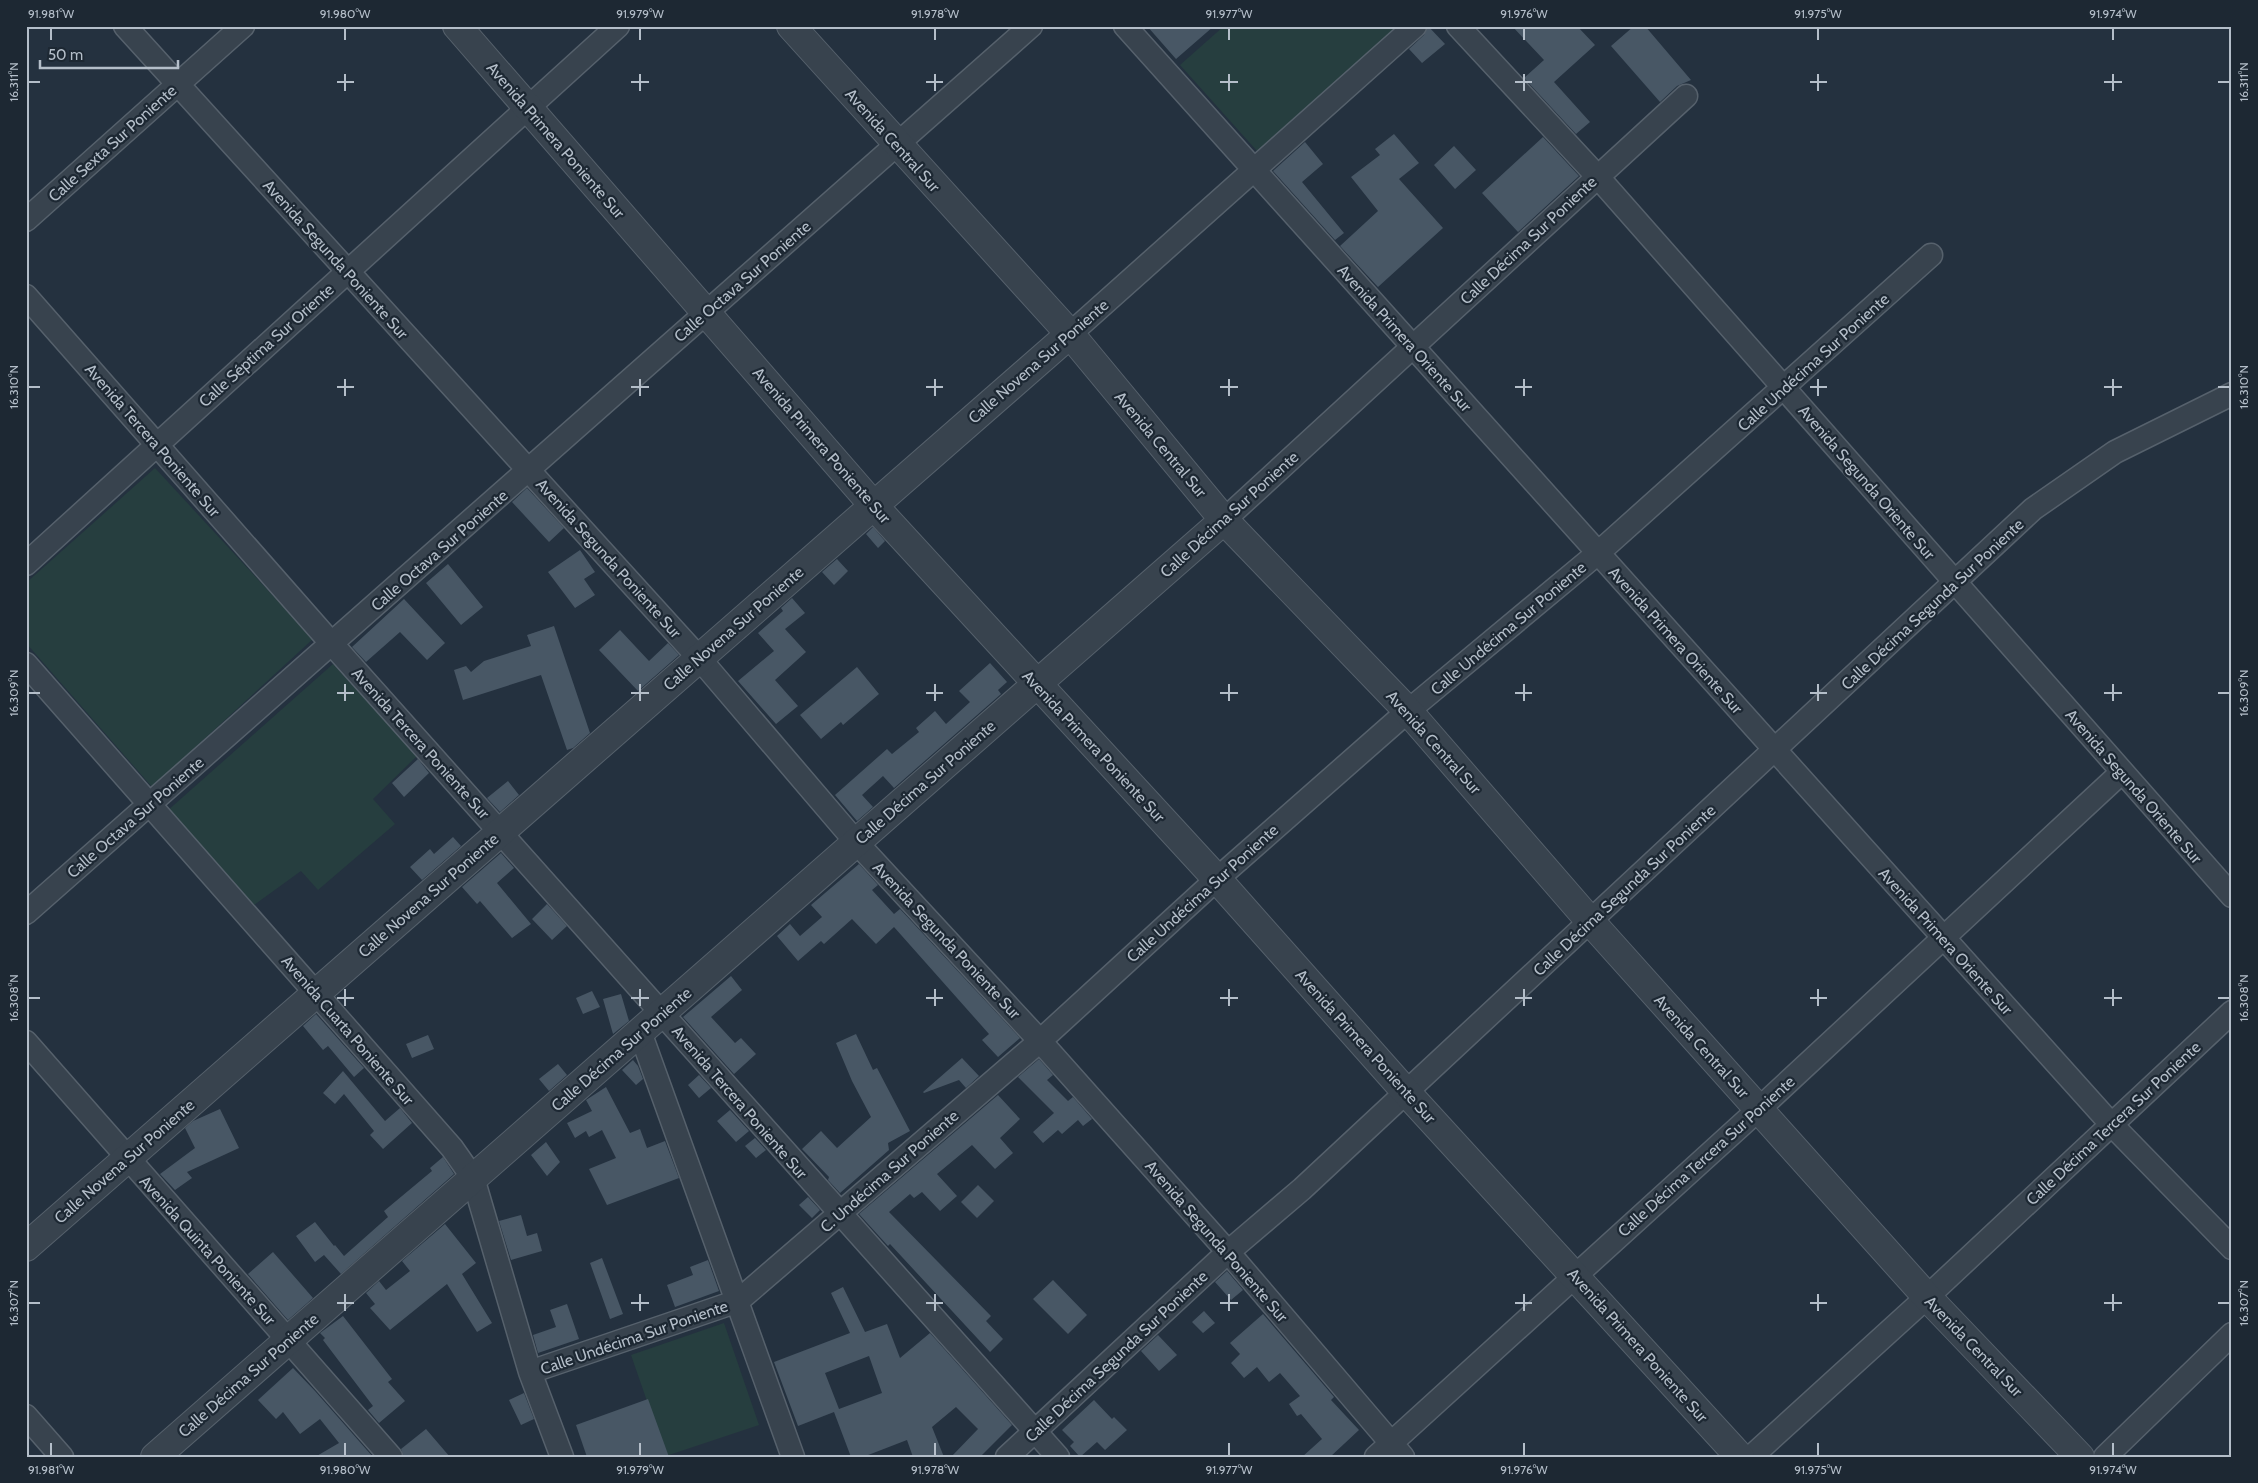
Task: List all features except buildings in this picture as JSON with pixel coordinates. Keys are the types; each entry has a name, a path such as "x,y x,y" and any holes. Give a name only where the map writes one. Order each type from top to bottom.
{"street":[{"name":"Avenida Segunda Poniente Sur","path":"124,26 699,658 856,842 1040,1041 1228,1252 1390,1452"},
{"name":"Calle Sexta Sur Poniente","path":"26,220 243,26"},
{"name":"Avenida Primera Poniente Sur","path":"457,26 874,506 1217,879 1406,1092 1740,1457"},
{"name":"Calle Séptima Sur Oriente","path":"26,564 618,26"},
{"name":"Avenida Central Sur","path":"791,26 1070,334 1224,520 1408,711 1590,921 1927,1297 2080,1457"},
{"name":"Calle Octava Sur Poniente","path":"26,913 1031,26"},
{"name":"Avenida Primera Oriente Sur","path":"1125,26 2111,1124 2232,1248"},
{"name":"Calle Novena Sur Poniente","path":"26,1246 1070,334 1256,170 1415,26"},
{"name":"Avenida Segunda Oriente Sur","path":"1458,26 1597,176 2232,896"},
{"name":"Calle Décima Sur Poniente","path":"155,1457 1224,520 1686,96"},
{"name":"Calle Undécima Sur Poniente","path":"1040,1041 1217,879 1408,711 1598,553 1931,255"},
{"name":"Avenida Tercera Poniente Sur","path":"26,296 332,644 501,831 1058,1457"},
{"name":"Calle Décima Segunda Sur Poniente","path":"1007,1457 1228,1252 1302,1188 1406,1092 2033,509 2115,452 2232,394"},
{"name":"Avenida Cuarta Poniente Sur","path":"26,664 452,1148 473,1178 530,1372 557,1454"},
{"name":"Calle Décima Tercera Sur Poniente","path":"1390,1452 1575,1276 1759,1109 2122,772"},
{"name":"Calle Décima Tercera Sur Poniente","path":"1751,1457 1927,1297 2232,1012"},
{"path":"640,1032 793,1457"},
{"name":"C. Undécima Sur Poniente","path":"738,1301 1040,1041"},
{"name":"Avenida Quinta Poniente Sur","path":"26,1042 391,1457"},
{"name":"Calle Undécima Sur Poniente","path":"530,1372 738,1301"},
{"path":"2105,1457 2232,1334"},
{"path":"26,1416 62,1457"}],"green space":[{"path":"1224,26 1399,26 1257,151 1180,65"},
{"path":"155,468 313,639 152,787 26,643 26,583"},
{"path":"333,664 417,756 373,799 395,824 318,890 301,871 250,908 166,812"},
{"path":"724,1323 759,1425 666,1456 631,1355"}]}
